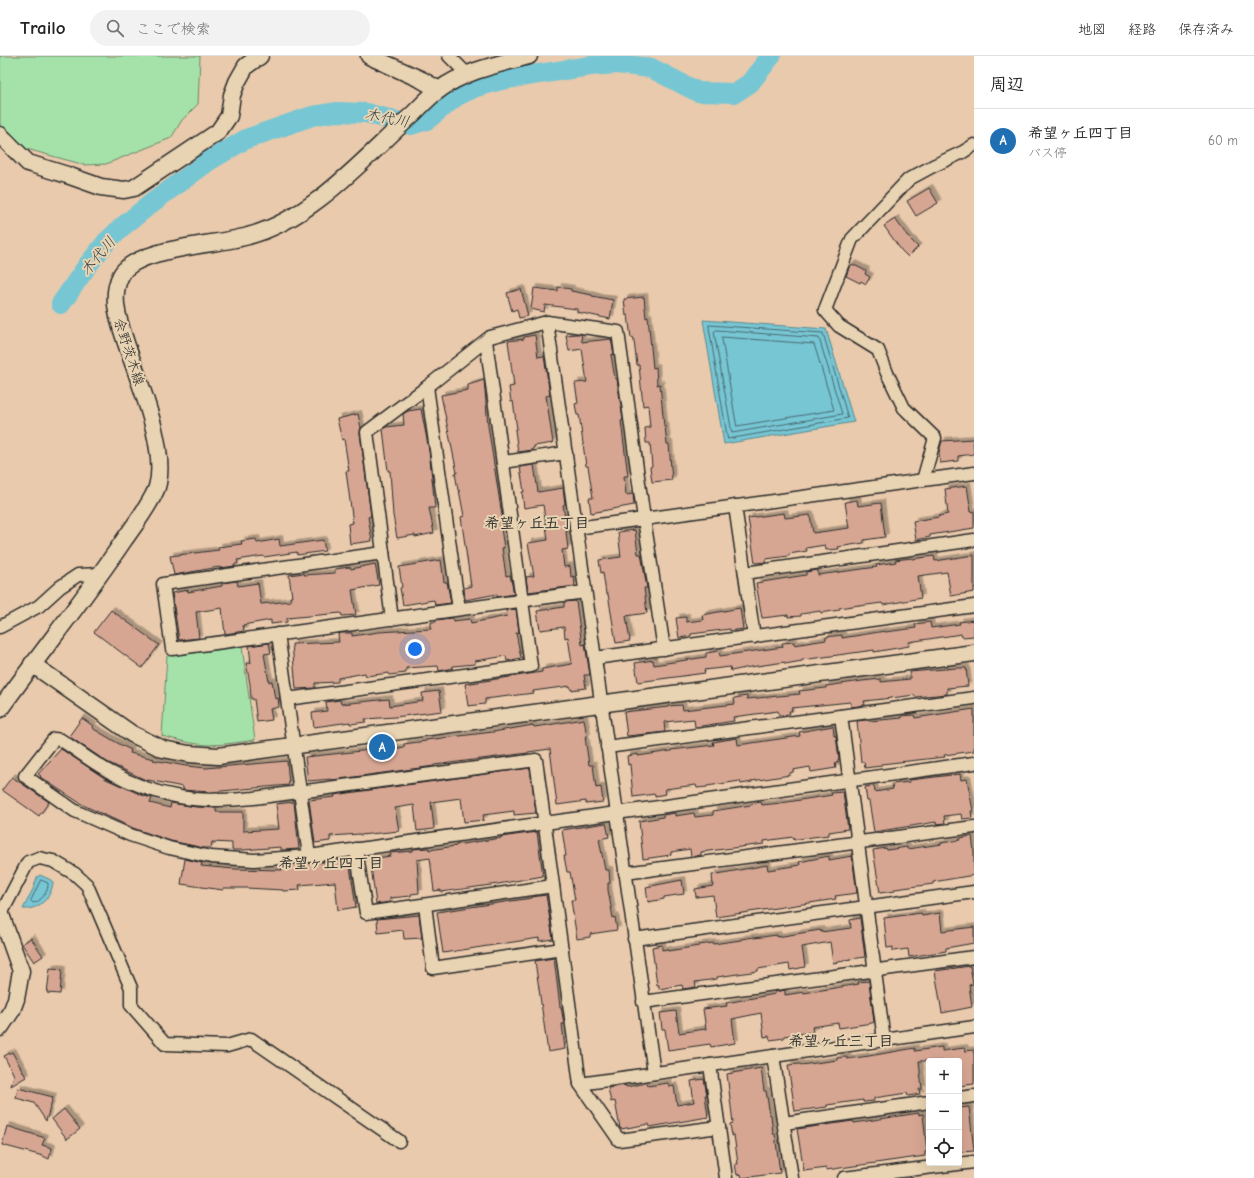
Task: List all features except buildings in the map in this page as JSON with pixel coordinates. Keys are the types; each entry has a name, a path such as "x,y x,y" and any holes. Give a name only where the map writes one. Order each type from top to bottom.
{"street":[{"path":"0,135 28,163 101,187 124,190 134,188 218,132 229,116 232,94 237,82 246,66 260,56"},
{"path":"369,56 422,80 439,90"},
{"path":"449,56 467,74"},
{"name":"余野茨木線","path":"0,708 101,574 145,509 157,487 159,462 156,434 116,313 116,289 121,274 134,262 156,253 247,237 274,227 302,212 327,193 439,90 467,74 529,56"},
{"path":"923,480 935,438 904,408 886,373 878,350 839,326 825,310 852,239 909,179 974,145"},
{"path":"547,322 654,1074"},
{"path":"392,619 367,432 490,337 547,322 618,332 644,520 664,649"},
{"path":"287,699 531,666 486,341"},
{"path":"427,387 459,610"},
{"path":"503,462 566,453"},
{"path":"576,528 644,520 974,473"},
{"path":"735,506 754,637"},
{"path":"745,573 974,540"},
{"path":"383,553 163,584 172,649 585,592"},
{"path":"0,627 39,606 60,587 78,574 101,574"},
{"path":"595,658 974,606"},
{"path":"278,634 309,856"},
{"path":"32,664 132,734 163,749 189,754 218,756 974,653"},
{"path":"607,747 974,698"},
{"path":"841,716 884,1040"},
{"path":"719,1127 620,1140 580,1084 544,823 536,760 230,801 197,800 162,794 109,772 61,740 54,739 25,776 75,810 130,835 169,848 211,857 254,860 309,856 356,849 544,823 617,813 849,780 974,763"},
{"path":"625,873 974,827"},
{"path":"356,849 366,913 553,886"},
{"path":"0,1028 12,1010 16,999 21,971 0,913 28,862 39,858 53,861 75,874 87,885 130,988 131,1005 165,1044 227,1046 250,1039 399,1141"},
{"path":"634,939 974,892"},
{"path":"425,905 433,968 562,950"},
{"path":"643,1002 974,957"},
{"path":"580,1084 974,1027"},
{"path":"773,1056 792,1178"},
{"path":"710,1065 726,1178"},
{"path":"962,1098 974,1096"},
{"path":"784,1123 926,1102"},
{"path":"844,1178 974,1162"}],"green space":[{"path":"0,56 200,56 198,104 182,120 171,138 106,164 85,165 23,148 0,124"},
{"path":"242,647 255,740 208,745 190,743 162,736 167,656"}],"water":[{"path":"703,320 826,329 854,422 724,444"},
{"path":"40,875 51,880 53,883 50,894 39,905 29,909 23,909 34,887 37,877"}],"waterway":[{"name":"木代川","path":"61,304 87,266 107,241 122,227 209,161 246,139 312,116 336,112 366,113 411,125 427,120 457,96 476,87 501,80 590,66 617,64 651,68 698,92 735,93 750,83 771,56"}],"place":[{"name":"希望ヶ丘四丁目","path":"382,747"}],"district":[{"name":"希望ヶ丘五丁目","path":"537,523"},
{"name":"希望ヶ丘四丁目","path":"331,863"},
{"name":"希望ヶ丘三丁目","path":"841,1041"}]}
